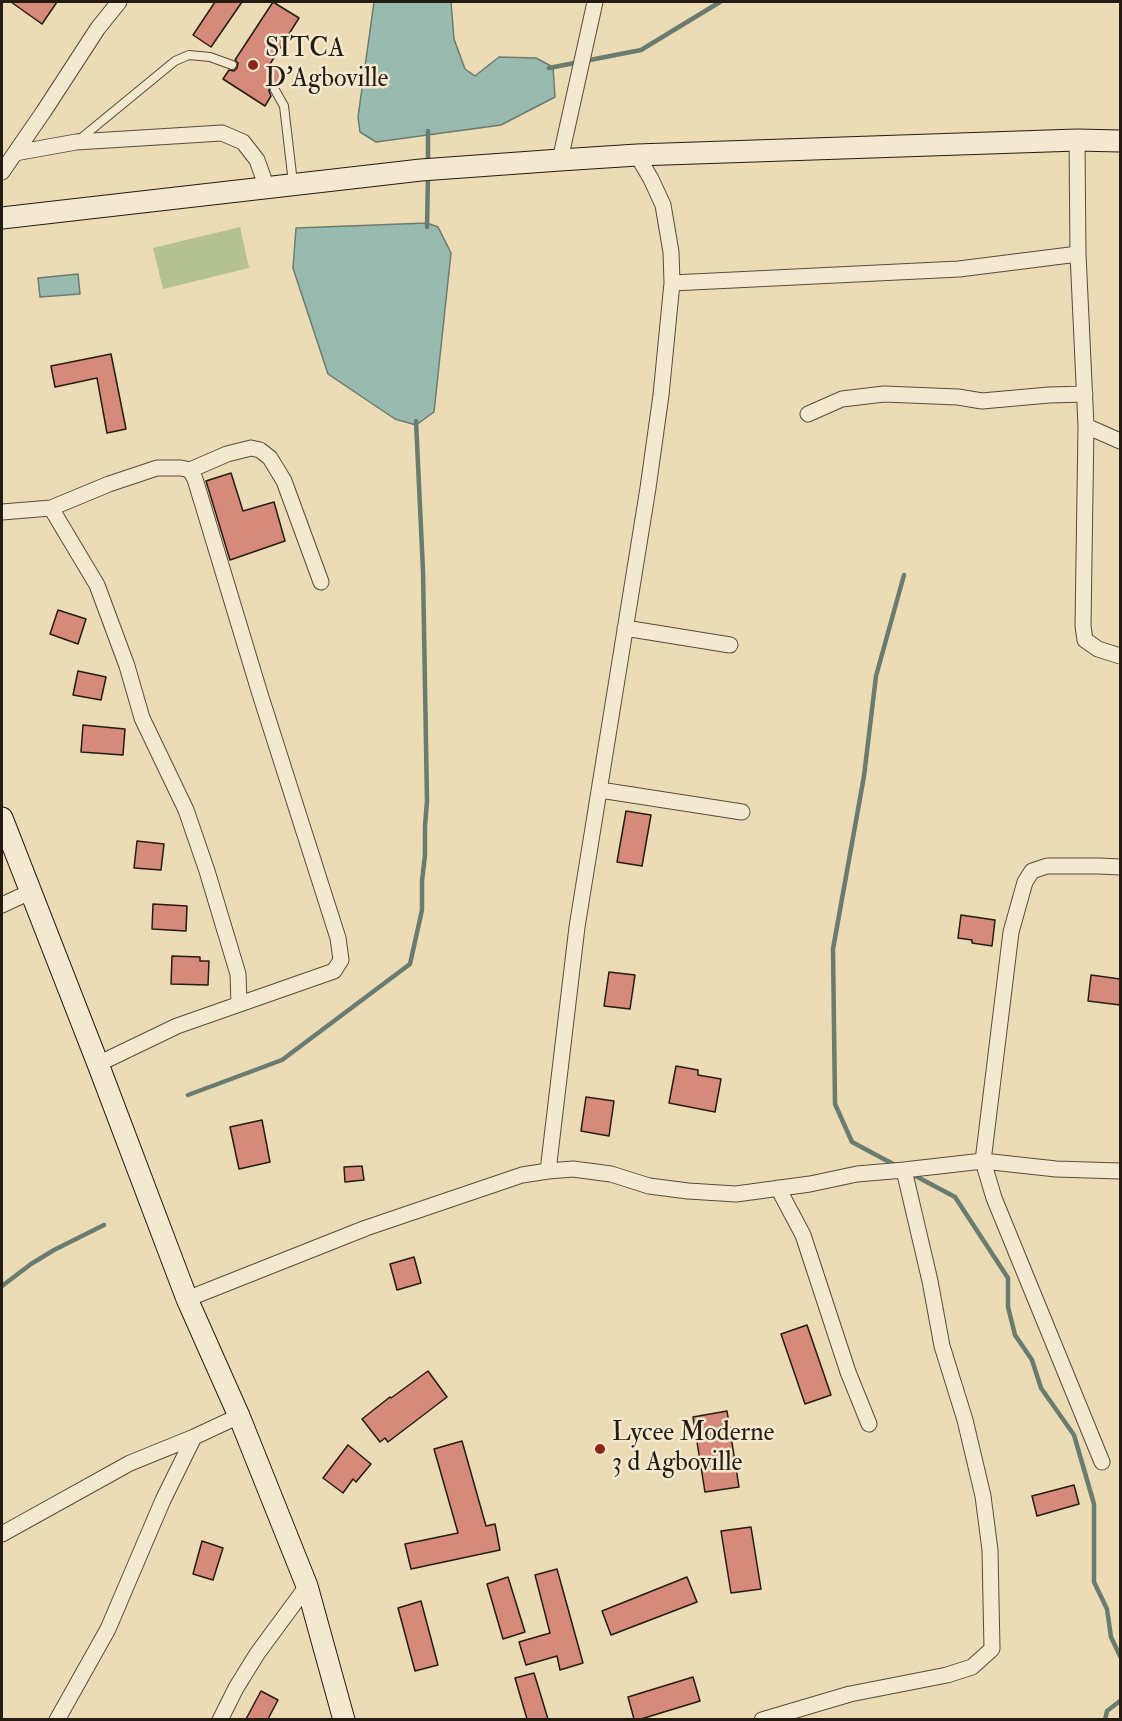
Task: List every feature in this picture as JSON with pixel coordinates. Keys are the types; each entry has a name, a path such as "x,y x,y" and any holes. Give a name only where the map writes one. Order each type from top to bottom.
{"street":[{"path":"2,171 118,2"},
{"path":"560,160 596,2"},
{"path":"15,153 76,142 222,133 243,142 257,160 267,188"},
{"path":"1077,140 1078,254 1086,426 1084,633 1085,640 1098,649 1120,656"},
{"path":"2,218 421,170 560,160 637,155 1077,140 1120,141"},
{"path":"548,1171 578,927 661,395 672,283 663,205 637,155"},
{"path":"672,283 958,269 1078,254"},
{"path":"808,414 842,399 884,394 958,397 982,401 1084,394"},
{"path":"1086,426 1120,441"},
{"path":"2,512 51,508 109,484 157,468 190,470 226,454 251,448 260,450 270,458 284,481 321,582"},
{"path":"98,1064 177,1026 334,971 340,960 338,938 260,694 195,479 190,470"},
{"path":"51,508 98,585 127,666 142,718 186,810 238,974 239,1004"},
{"path":"625,628 730,645"},
{"path":"600,790 742,812"},
{"path":"2,818 187,1299 239,1416 307,1586 344,1719"},
{"path":"1102,1462 994,1198 983,1161 1011,932 1025,882 1032,871 1047,866 1120,867"},
{"path":"2,905 30,892"},
{"path":"187,1299 366,1228 522,1175 548,1171 573,1170 611,1174 649,1186 736,1194 810,1184 857,1174 983,1161 1056,1169 1120,1171"},
{"path":"762,1719 850,1694 947,1675 972,1667 992,1648 990,1550 983,1496 965,1420 942,1346 930,1281 904,1170"},
{"path":"778,1188 803,1235 848,1372 869,1424"},
{"path":"2,1534 130,1462 194,1437 239,1416"},
{"path":"57,1719 108,1629 163,1500 194,1437"},
{"path":"220,1719 257,1654 307,1586"}],"lane":[{"path":"76,142 175,62 189,56 200,56 232,65"},
{"path":"275,90 284,106 293,185"}],"green space":[{"path":"240,227 249,268 163,289 153,248"}],"water":[{"path":"374,2 451,2 454,39 465,69 475,76 499,57 536,58 553,67 555,97 501,125 376,142 360,132 358,117"},
{"path":"427,223 438,227 451,253 434,412 416,425 395,419 328,374 293,268 296,228"},
{"path":"78,274 80,294 40,297 38,278"}],"building":[{"path":"11,2 57,2 42,24"},
{"path":"215,2 242,2 211,47 193,35"},
{"path":"273,2 299,18 270,64 285,74 278,85 270,86 271,96 265,106 223,79 229,70 234,71 237,68 238,63 235,60"},
{"path":"111,354 126,429 107,433 97,378 55,387 51,366"},
{"path":"231,473 243,511 274,502 285,541 230,560 206,481"},
{"path":"58,610 86,619 78,644 50,634"},
{"path":"78,671 106,677 101,700 73,695"},
{"path":"83,725 125,729 123,755 81,752"},
{"path":"626,811 651,815 642,866 617,862"},
{"path":"137,841 164,844 161,870 134,868"},
{"path":"153,904 187,906 186,931 152,929"},
{"path":"961,915 995,920 992,946 958,938"},
{"path":"172,956 200,957 200,961 209,961 208,985 171,984"},
{"path":"609,972 635,975 630,1009 604,1006"},
{"path":"1091,975 1120,979 1120,1005 1088,1001"},
{"path":"676,1066 698,1070 698,1075 721,1079 715,1112 669,1103"},
{"path":"586,1097 614,1101 609,1136 581,1131"},
{"path":"262,1120 270,1162 239,1169 230,1127"},
{"path":"362,1166 364,1180 345,1182 344,1167"},
{"path":"414,1257 421,1283 397,1290 390,1264"},
{"path":"807,1325 831,1395 805,1404 781,1334"},
{"path":"428,1371 447,1397 388,1442 385,1438 380,1442 362,1419"},
{"path":"727,1411 739,1487 705,1492 693,1417"},
{"path":"462,1441 486,1526 495,1524 500,1550 411,1569 405,1544 458,1533 434,1449"},
{"path":"348,1445 371,1464 356,1482 353,1479 343,1493 323,1478"},
{"path":"1074,1485 1079,1504 1037,1516 1032,1496"},
{"path":"751,1527 761,1589 731,1593 721,1531"},
{"path":"202,1541 223,1548 213,1580 193,1574"},
{"path":"557,1569 583,1663 560,1670 557,1656 526,1665 519,1642 550,1633 535,1575"},
{"path":"508,1577 525,1632 503,1639 487,1584"},
{"path":"687,1577 697,1602 611,1635 602,1611"},
{"path":"421,1601 438,1665 415,1671 398,1608"},
{"path":"534,1673 548,1719 527,1719 515,1678"},
{"path":"693,1677 700,1701 641,1719 634,1719 628,1697"},
{"path":"261,1691 278,1700 268,1719 246,1719"}],"waterway":[{"path":"549,68 641,50 720,2"},
{"path":"428,131 428,164"},
{"path":"427,227 428,176"},
{"path":"188,1095 282,1060 410,964 422,910 427,801 423,571 416,421"},
{"path":"895,1165 852,1142 835,1104 833,949 864,776 876,676 904,575"},
{"path":"910,1173 955,1197 1008,1278 1008,1307 1015,1335 1032,1360 1041,1388 1074,1435 1094,1504 1094,1582 1107,1609 1111,1637 1120,1656"},
{"path":"2,1286 54,1250 104,1225"},
{"path":"1105,1720 1107,1711 1120,1701"}],"place":[{"name":"SITCA D'Agboville","path":"253,65"},
{"name":"Lycee Moderne 3 d Agboville","path":"600,1449"}]}
